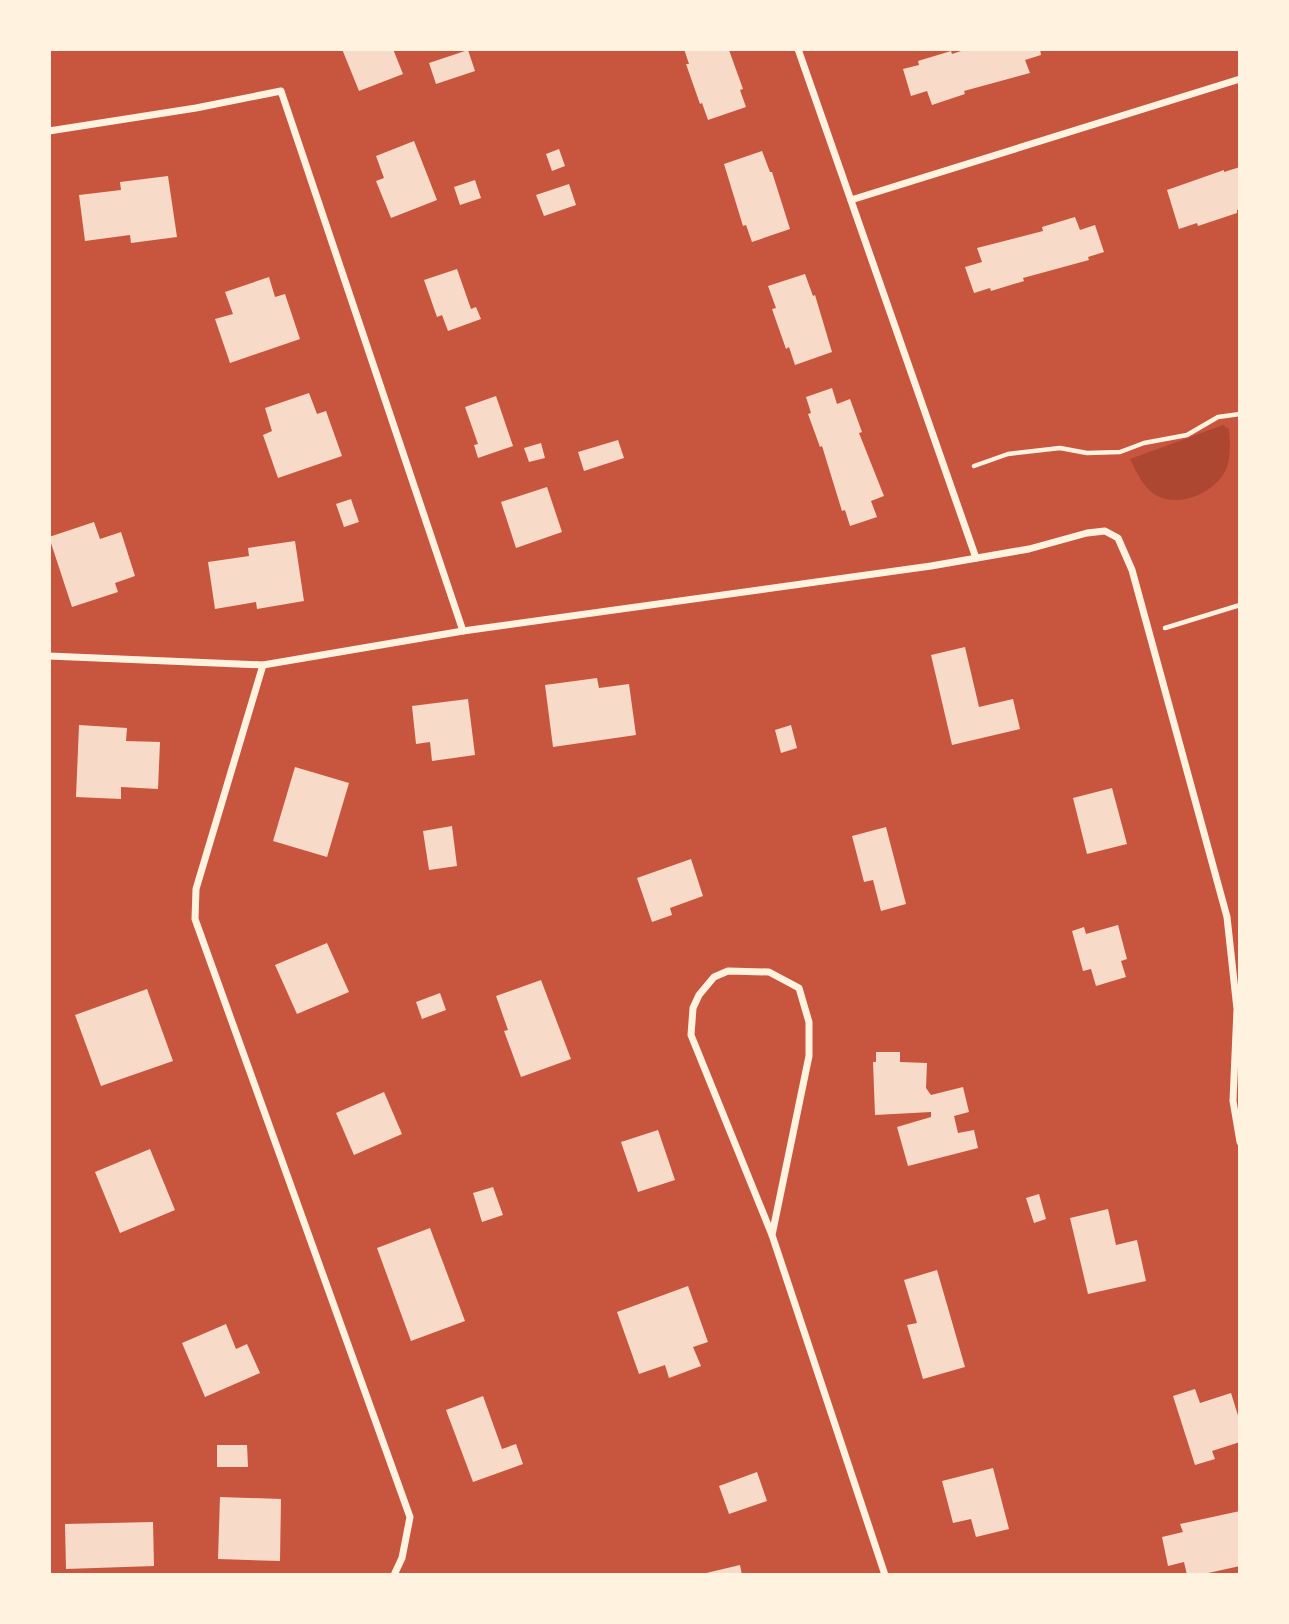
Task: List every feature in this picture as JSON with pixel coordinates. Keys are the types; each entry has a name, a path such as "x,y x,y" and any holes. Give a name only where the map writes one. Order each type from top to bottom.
{"street":[{"path":"798,49 976,558"},
{"path":"851,200 1240,79"},
{"path":"49,131 196,108 281,91 463,631"},
{"path":"49,656 263,665 463,631 976,558 1105,531 1118,538 1132,570 1227,918 1237,1009 1233,1101 1240,1142"},
{"path":"263,665 196,889 195,919 410,1517 402,1558 394,1575"},
{"path":"772,1235 809,1056 809,1022 799,988 769,972 728,971 715,977 699,995 693,1008 691,1035 772,1235 885,1575"}],"path":[{"path":"974,466 1008,454 1060,449 1087,453 1120,452 1144,443 1187,435 1218,417 1240,414"},
{"path":"1150,633 1240,605"}],"shaded area":[{"path":"1223,425 1229,429 1230,453 1227,467 1215,484 1196,496 1174,500 1154,494 1143,483 1130,459"}],"building":[{"path":"342,49 393,49 403,74 359,91"},
{"path":"684,49 729,50 743,89 740,90 746,107 708,120 686,64 689,64"},
{"path":"967,49 1040,49 1041,55 1025,60 1030,73 964,91 965,94 932,105 927,91 911,96 903,69 919,65 918,61"},
{"path":"468,50 475,71 436,84 429,63"},
{"path":"414,141 437,200 391,218 376,181 384,178 376,156"},
{"path":"559,149 565,166 552,171 546,154"},
{"path":"762,151 772,172 790,229 752,242 746,225 743,226 724,164"},
{"path":"1240,167 1240,209 1237,213 1198,226 1197,223 1179,229 1167,190"},
{"path":"168,176 177,237 131,243 130,235 85,241 79,195 121,190 120,182"},
{"path":"475,180 481,198 460,205 454,187"},
{"path":"569,184 576,205 544,216 536,195"},
{"path":"1075,217 1080,230 1095,225 1104,252 1088,257 1089,260 1023,278 1024,281 974,293 965,267 982,262 977,248 1043,231 1042,227"},
{"path":"457,269 471,309 476,307 481,319 448,331 442,315 437,317 424,280"},
{"path":"805,274 813,296 815,295 832,352 795,365 789,347 786,349 772,309 776,308 768,286"},
{"path":"269,277 275,297 285,294 300,339 230,363 215,319 233,314 225,292"},
{"path":"832,388 837,404 850,399 862,432 859,433 884,496 871,501 877,517 850,526 845,510 842,511 822,446 820,447 808,414 811,413 806,397"},
{"path":"309,393 317,414 326,411 342,456 278,478 263,435 272,431 265,408"},
{"path":"496,396 513,446 478,458 474,445 478,444 465,407"},
{"path":"618,440 624,458 584,471 578,452"},
{"path":"541,443 545,458 529,462 524,448"},
{"path":"547,487 562,532 516,548 501,502"},
{"path":"351,499 359,522 344,527 336,504"},
{"path":"94,522 100,539 121,532 135,576 115,583 118,592 72,607 49,537"},
{"path":"295,541 304,601 257,609 256,602 215,609 208,562 249,556 248,548"},
{"path":"965,647 979,707 1013,699 1020,729 952,745 931,655"},
{"path":"597,678 599,688 629,684 636,735 553,747 545,685"},
{"path":"468,699 475,755 432,761 430,742 416,744 412,706"},
{"path":"79,725 127,728 126,741 160,742 158,789 121,787 121,799 76,797"},
{"path":"791,725 797,748 781,753 775,730"},
{"path":"295,767 349,783 327,857 273,841"},
{"path":"1112,788 1127,844 1087,854 1073,798"},
{"path":"452,826 457,866 429,870 423,831"},
{"path":"886,827 906,904 881,911 873,880 864,882 852,836"},
{"path":"691,859 703,896 670,908 672,915 652,922 637,878"},
{"path":"1118,925 1127,959 1121,961 1126,977 1096,986 1091,969 1083,971 1072,931 1084,927 1086,934"},
{"path":"327,943 349,992 297,1014 275,965"},
{"path":"541,980 571,1059 521,1077 504,1031 508,1030 496,996"},
{"path":"147,989 173,1061 101,1086 75,1015"},
{"path":"440,993 446,1010 422,1019 416,1002"},
{"path":"876,1052 900,1052 900,1062 927,1063 926,1088 931,1095 963,1087 969,1112 954,1116 958,1133 974,1130 978,1148 908,1166 897,1127 931,1117 931,1112 875,1115 873,1062 876,1062"},
{"path":"384,1092 402,1134 354,1155 336,1113"},
{"path":"658,1130 675,1180 638,1192 621,1142"},
{"path":"150,1149 175,1210 120,1233 95,1172"},
{"path":"493,1187 503,1215 482,1222 473,1193"},
{"path":"1039,1194 1046,1219 1034,1223 1026,1198"},
{"path":"1108,1209 1116,1245 1137,1240 1146,1281 1088,1294 1070,1218"},
{"path":"430,1228 465,1321 411,1341 377,1248"},
{"path":"937,1270 965,1367 923,1379 907,1325 917,1323 904,1280"},
{"path":"688,1286 708,1342 693,1347 701,1366 669,1378 665,1365 639,1374 617,1312"},
{"path":"226,1324 236,1349 247,1344 260,1373 205,1397 182,1343"},
{"path":"1195,1389 1200,1403 1231,1393 1240,1422 1240,1442 1212,1451 1215,1459 1195,1465 1173,1396"},
{"path":"483,1396 502,1449 516,1444 523,1464 473,1482 446,1410"},
{"path":"217,1445 247,1445 248,1467 217,1467"},
{"path":"993,1468 1009,1529 976,1537 971,1519 953,1523 942,1481"},
{"path":"757,1472 767,1501 729,1514 719,1486"},
{"path":"220,1497 281,1499 280,1561 218,1559"},
{"path":"1240,1511 1240,1566 1187,1575 1184,1562 1168,1566 1162,1537 1183,1532 1180,1524"},
{"path":"153,1522 154,1566 66,1569 65,1524"},
{"path":"740,1565 742,1575 702,1575 702,1574"}]}
